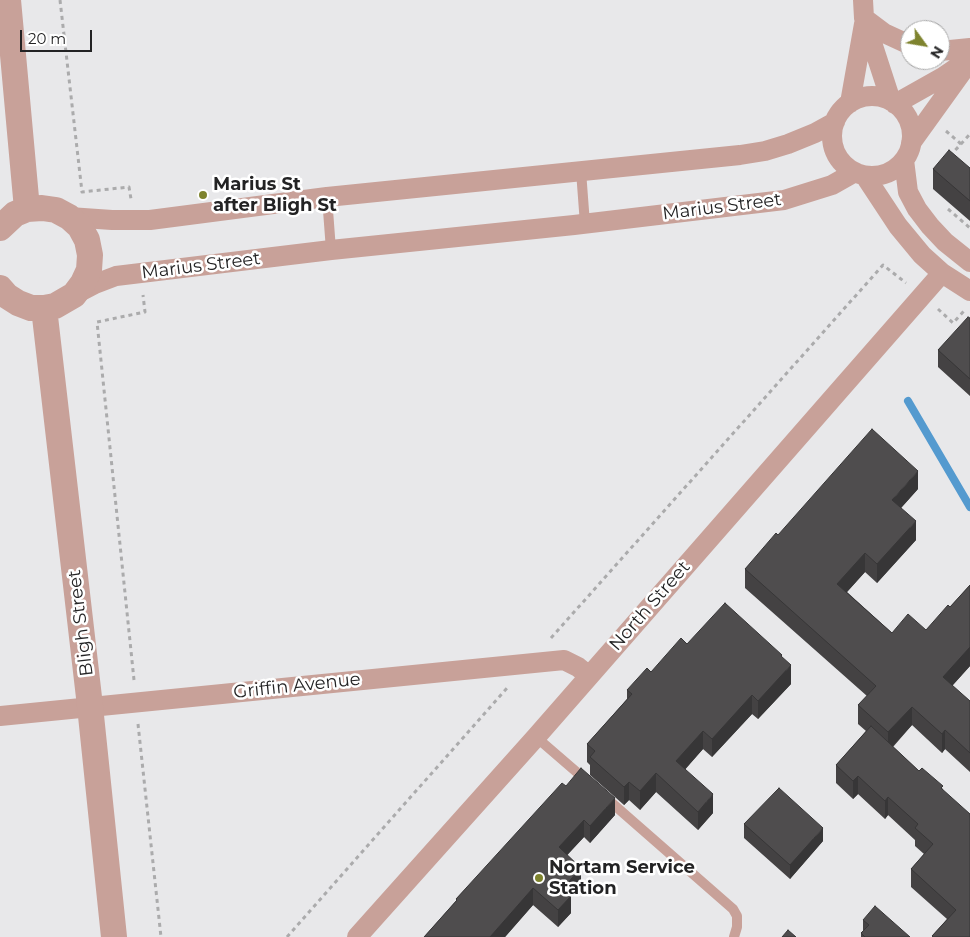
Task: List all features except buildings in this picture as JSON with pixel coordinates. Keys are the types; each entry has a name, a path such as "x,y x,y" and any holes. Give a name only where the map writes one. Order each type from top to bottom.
{"street":[{"path":"8,0 28,209"},
{"path":"864,9 884,33 900,40"},
{"path":"864,9 893,102"},
{"path":"850,103 864,9"},
{"path":"950,50 970,48"},
{"path":"893,102 943,77 970,56"},
{"path":"970,61 908,152 896,168 887,173 876,176 860,174 845,166 833,146 832,134 835,122 841,111 850,103 860,98 882,97 893,102 903,111 909,121 912,132 908,152 908,192 917,209 930,226 945,242 970,262"},
{"path":"69,217 150,220 327,197 740,155 764,151 806,137 835,122"},
{"path":"860,174 922,255 942,273 970,291"},
{"name":"Marius Street","path":"74,295 116,276 784,200 860,174"},
{"path":"0,228 15,214 28,209 56,210 69,217 80,227 87,240 90,255 89,270 83,283 74,295 60,304 44,308 31,308 7,296 0,288"},
{"name":"North Street","path":"357,937 536,737 942,273"},
{"name":"Bligh Street","path":"44,308 90,706 114,937"},
{"name":"Griffin Avenue","path":"0,716 564,660 578,667 589,676"}],"lane":[{"path":"581,172 585,224"},
{"path":"327,197 332,250"},
{"path":"536,737 733,909 737,916 737,927 734,937"}],"path":[{"path":"60,0 82,192 130,187 134,220"},
{"path":"948,158 970,134"},
{"path":"942,205 970,228"},
{"path":"288,937 883,265 953,323 965,310 970,314"},
{"path":"140,273 145,312 97,322 161,937"}],"waterway":[{"path":"908,401 970,507"}],"place":[{"name":"Marius St after Bligh St","path":"203,195"},
{"name":"Nortam Service Station","path":"539,878"}]}
